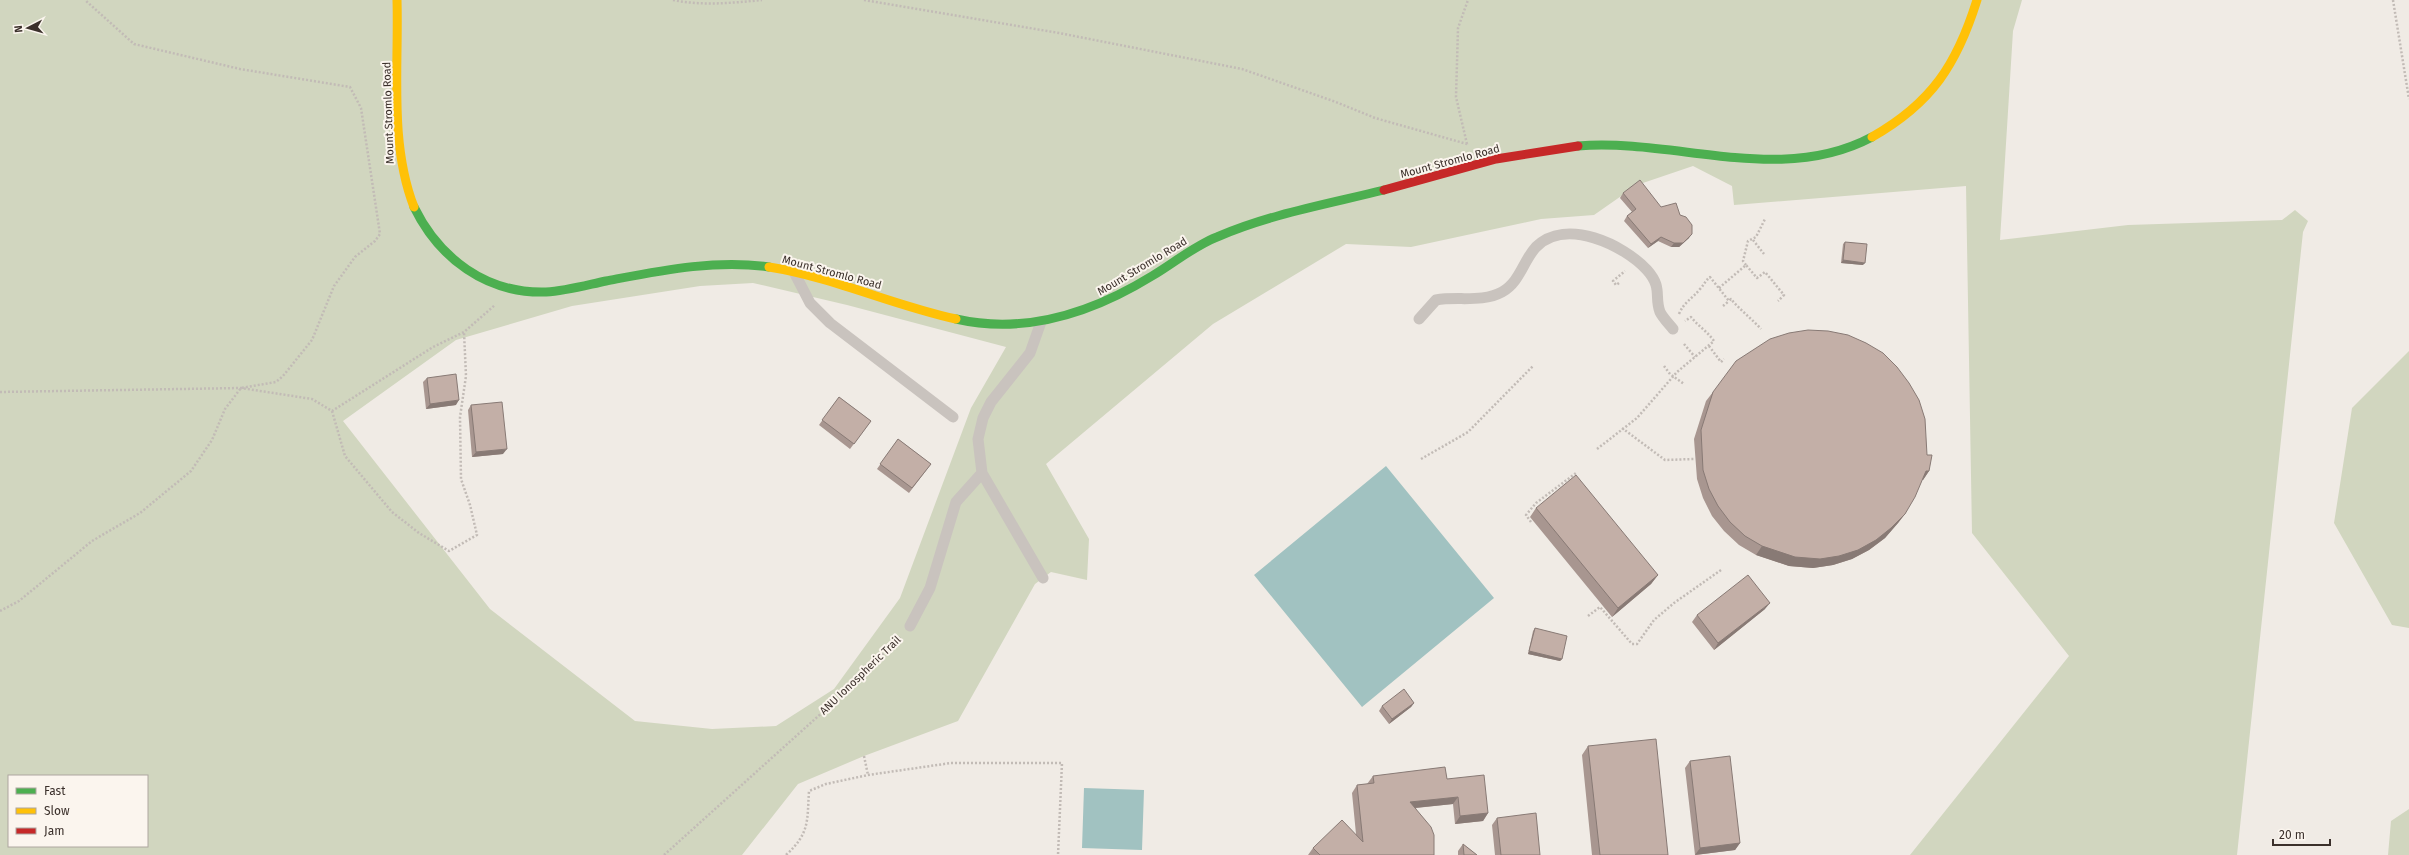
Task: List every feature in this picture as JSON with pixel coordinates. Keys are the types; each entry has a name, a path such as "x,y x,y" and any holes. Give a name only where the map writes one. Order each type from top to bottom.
{"street":[{"name":"Mount Stromlo Road","path":"397,0 399,145 408,194 428,235 445,254 477,277 501,287 514,290 547,292 683,266 747,264 793,272 940,315 979,323 1018,325 1056,320 1094,309 1127,292 1212,238 1260,220 1387,190 1530,152 1589,146 1615,146 1716,157 1788,161 1825,154 1858,144 1880,132 1910,110 1931,90 1951,65 1966,35 1977,0"}],"lane":[{"path":"1419,319 1436,300 1482,298 1502,292 1511,285 1537,246 1560,236 1575,235 1591,236 1606,241 1619,248 1647,270 1658,286 1660,312 1673,329"},
{"path":"793,272 810,303 830,323 953,417"},
{"path":"1041,322 1030,353 991,402 983,418 978,439 982,473 1043,578"},
{"name":"ANU Ionospheric Trail","path":"910,626 930,588 956,502 982,473"}],"path":[{"path":"0,392 241,388 276,382 283,376 312,340 334,286 355,257 375,241 380,234 361,108 350,87 240,69 134,44 85,0"},
{"path":"673,0 686,3 728,3 762,0"},
{"path":"864,0 1059,32 1242,69 1336,102 1375,118 1467,144"},
{"path":"1468,0 1458,28 1456,96 1467,144 1474,166"},
{"path":"2393,0 2409,99"},
{"path":"1765,219 1753,240 1748,241 1743,261 1757,278 1765,272 1784,295 1778,301"},
{"path":"1753,240 1764,254"},
{"path":"1719,288 1746,265"},
{"path":"1619,283 1616,285 1613,281 1627,269"},
{"path":"1687,300 1710,277 1729,301"},
{"path":"332,411 420,355 464,332 514,290"},
{"path":"1723,306 1732,299 1740,310 1746,313 1762,329"},
{"path":"1597,449 1622,428 1637,418 1673,376 1714,341 1707,331 1699,327 1691,317 1673,329"},
{"path":"241,388 312,399 332,411 345,456 392,512 419,533 449,551 477,535 470,505 461,479 460,417 466,376 464,332"},
{"path":"1684,344 1695,357"},
{"path":"1709,346 1720,362 1724,360"},
{"path":"1422,459 1468,432 1533,366"},
{"path":"1664,366 1673,376 1684,384"},
{"path":"0,611 18,601 92,541 140,513 191,471 212,440 225,409 241,388"},
{"path":"1622,428 1665,460 1694,459"},
{"path":"1531,522 1526,515 1536,503 1576,473"},
{"path":"1588,616 1600,607 1632,644 1637,644 1654,620 1674,603 1721,570"},
{"name":"ANU Ionospheric Trail","path":"664,855 887,653 910,626"},
{"path":"864,756 868,775"},
{"path":"786,855 798,844 806,831 809,790 826,784 868,775 951,763 1062,763 1058,855"}],"green space":[{"path":"0,0 2022,0 2013,31 2000,240 2128,225 2282,220 2295,210 2308,221 2303,232 2237,855 1910,855 2069,656 1972,533 1966,186 1734,205 1732,186 1693,166 1637,185 1594,215 1541,219 1411,247 1346,244 1213,324 1046,464 1089,539 1087,580 1051,572 1035,584 958,721 864,756 798,784 742,855 0,855","holes":["753,283 847,305 1006,347 971,408 900,598 834,689 776,726 712,729 635,721 490,609 343,421 456,340 572,306 700,286"]},
{"path":"2409,351 2409,628 2392,625 2334,523 2352,408"},
{"path":"2409,809 2409,855 2388,855 2391,821"}],"water":[{"path":"1386,466 1494,598 1362,707 1254,575"},
{"path":"1084,788 1144,790 1142,850 1082,848"}],"building":[{"path":"1640,180 1661,207 1676,203 1680,215 1686,217 1692,225 1692,234 1683,243 1674,243 1661,237 1651,244 1627,216 1636,209 1623,193"},
{"path":"1845,242 1867,244 1865,263 1843,260"},
{"path":"1808,330 1828,331 1848,335 1883,353 1897,367 1919,400 1925,419 1927,455 1932,455 1929,471 1926,471 1915,497 1905,514 1891,528 1876,540 1858,550 1839,556 1820,559 1795,557 1762,546 1745,536 1730,522 1718,506 1709,489 1703,470 1701,430 1713,392 1736,361 1770,339 1789,333"},
{"path":"456,374 459,400 430,404 427,378"},
{"path":"839,397 871,421 854,444 822,420"},
{"path":"502,402 507,449 476,452 471,405"},
{"path":"898,439 931,464 912,488 880,464"},
{"path":"1576,475 1658,575 1618,608 1536,508"},
{"path":"1748,575 1770,603 1718,643 1697,615"},
{"path":"1535,628 1567,636 1562,659 1529,651"},
{"path":"1404,689 1414,703 1392,719 1382,706"},
{"path":"1656,739 1668,855 1600,855 1588,746"},
{"path":"1730,756 1740,843 1700,848 1690,761"},
{"path":"1445,767 1447,779 1484,775 1488,813 1460,816 1458,797 1410,802 1431,827 1434,835 1434,855 1320,855 1313,848 1342,820 1363,842 1357,785 1374,783 1373,776"},
{"path":"1536,813 1540,855 1501,855 1497,818"},
{"path":"1463,844 1477,855 1464,855"}],"traffic: fast":[{"path":"1578,146 1615,145 1727,157 1764,159 1801,158 1837,151 1872,137"},
{"path":"956,319 982,323 1008,324 1033,322 1082,310 1106,301 1129,289 1200,245 1237,229 1299,210 1384,190"},
{"path":"414,207 424,225 451,257 484,279 504,287 524,291 546,292 576,288 646,273 687,267 728,264 769,267"}],"traffic: slow":[{"path":"397,0 398,131 406,182 414,207"},
{"path":"1872,137 1893,124 1911,110 1940,80 1961,44 1977,0"},
{"path":"769,267 816,277 956,319"}],"traffic: jam":[{"path":"1384,190 1496,159 1578,146"}]}
